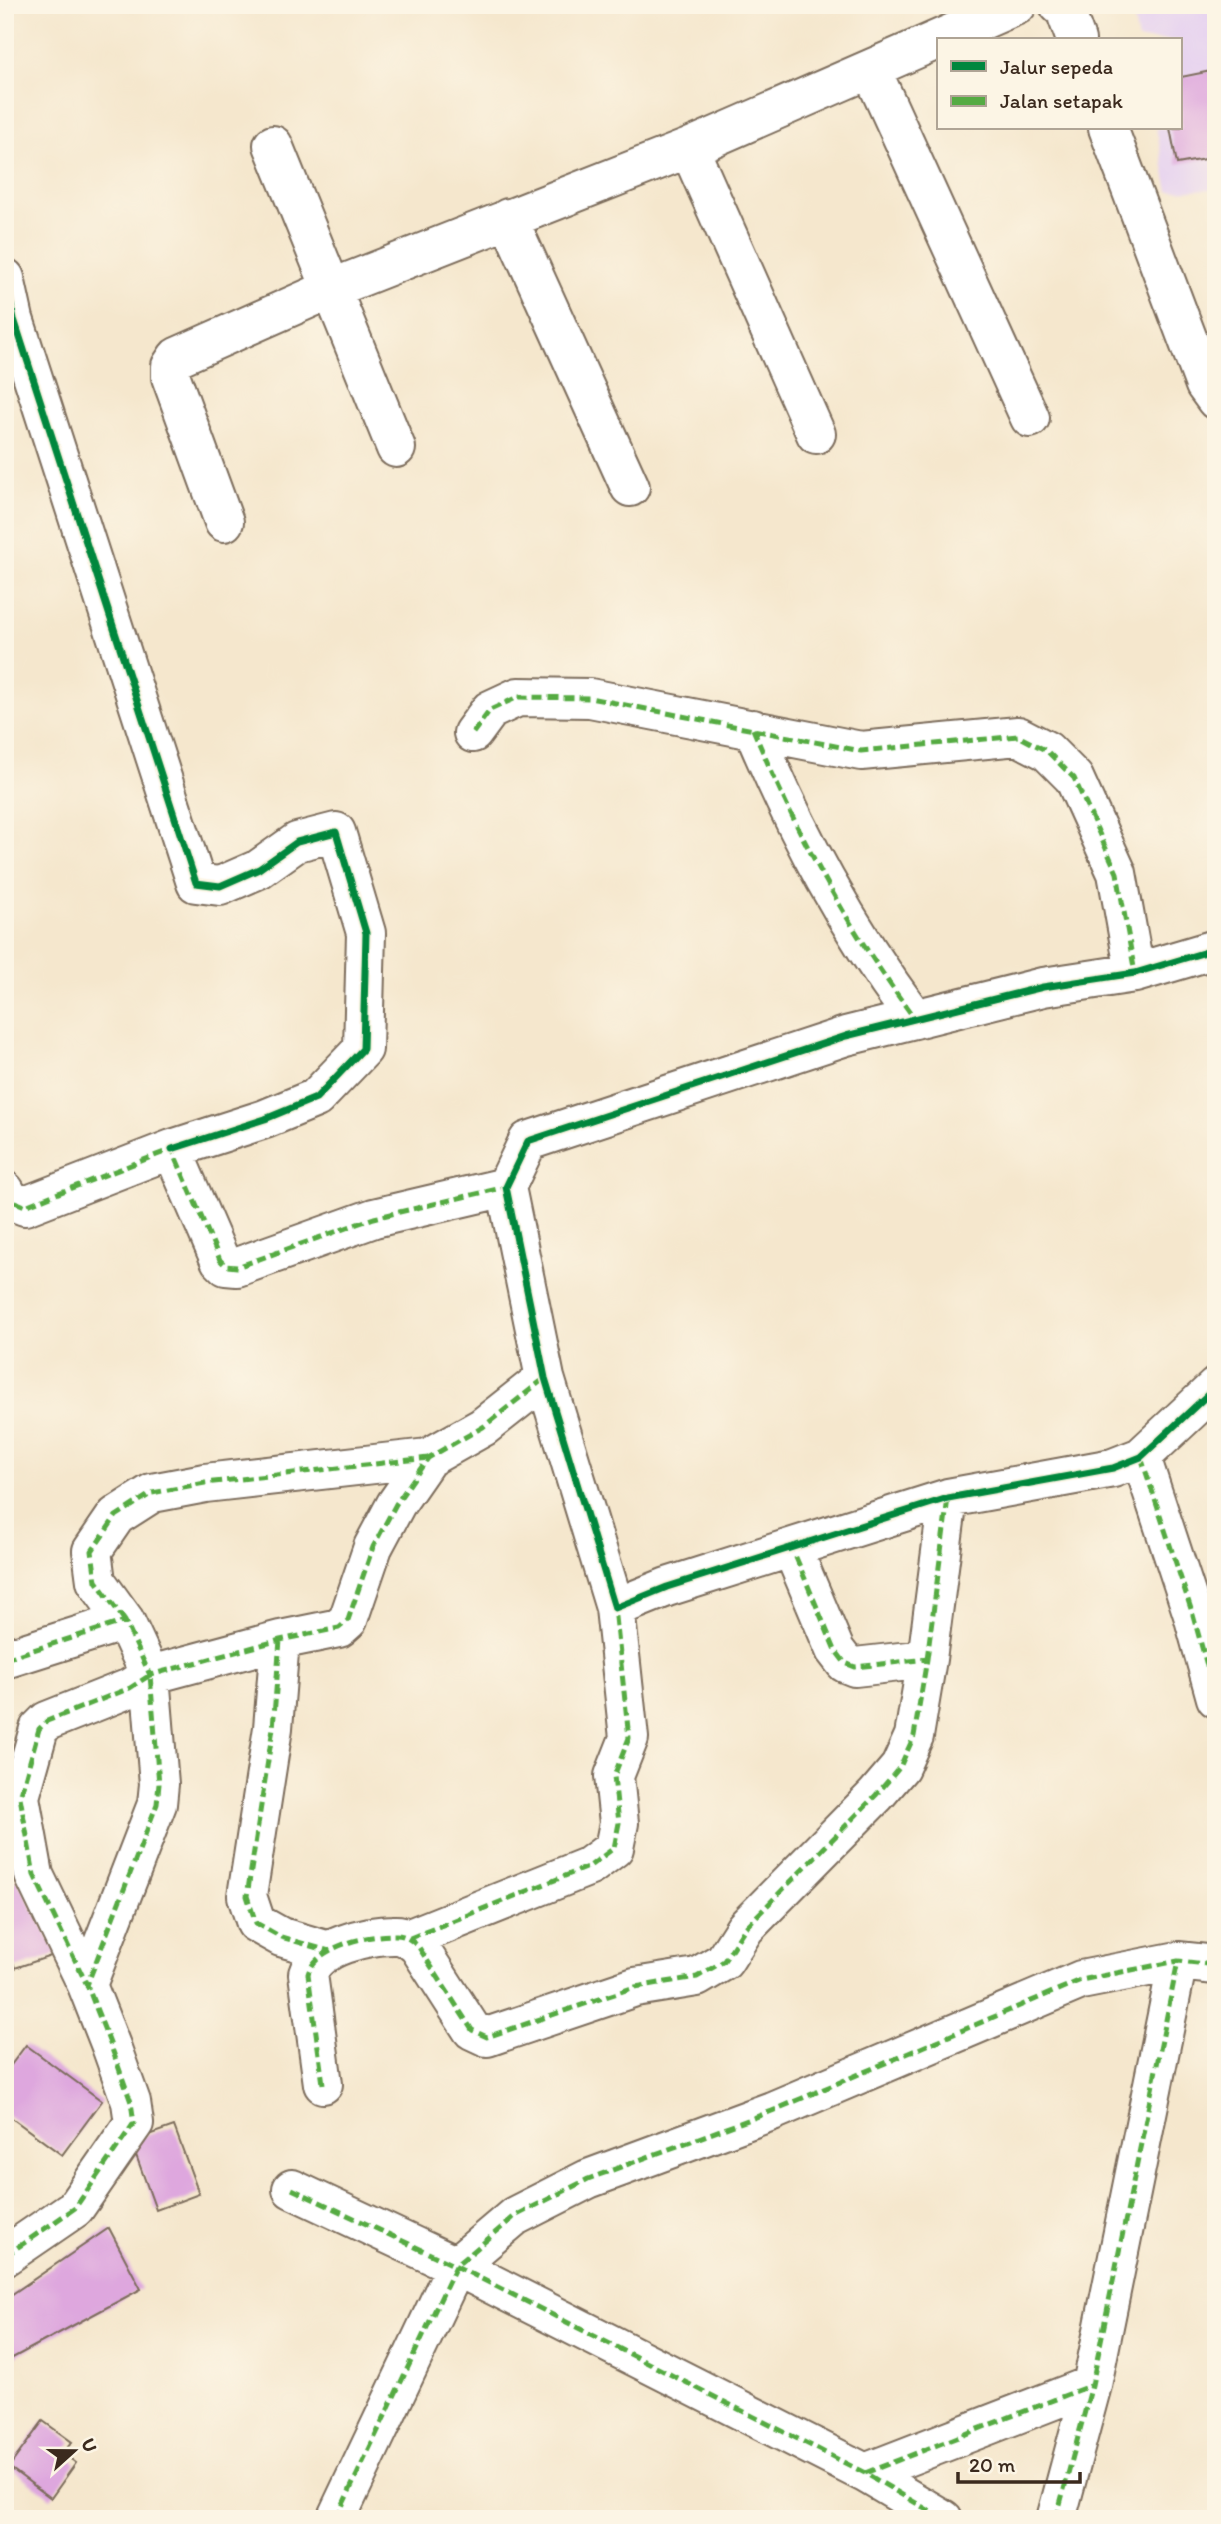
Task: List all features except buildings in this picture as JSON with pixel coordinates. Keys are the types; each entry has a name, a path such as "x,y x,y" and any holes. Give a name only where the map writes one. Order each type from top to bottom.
{"street":[{"path":"942,38 1017,5"},
{"path":"1059,5 1075,38"},
{"path":"224,522 172,377 171,366 177,357 333,288 689,148 937,40"},
{"path":"871,69 1030,418"},
{"path":"1109,130 1205,386 1216,400"},
{"path":"273,145 396,448"},
{"path":"689,148 816,434"},
{"path":"508,218 630,487"},
{"path":"5,278 14,318 196,883 220,886 259,869 297,842 336,832 366,933 363,1049 316,1098 265,1119 172,1149 25,1206 10,1200 5,1191"},
{"path":"473,733 490,710 518,697 590,698 861,751 1018,736 1047,751 1074,778 1117,873 1135,973"},
{"path":"753,729 791,819 824,882 878,970 915,1019"},
{"path":"410,1938 590,1866 614,1848 619,1823 614,1776 629,1738 615,1608 545,1378 506,1187 528,1141 846,1036 1043,987 1135,973 1216,949"},
{"path":"172,1149 220,1260 226,1266 237,1267 374,1218 506,1187"},
{"path":"87,1984 157,1804 159,1784 150,1675 125,1621 96,1581 92,1551 116,1516 152,1493 205,1483 428,1458 483,1427 545,1378"},
{"path":"615,1608 667,1587 948,1499 1102,1470 1141,1457 1216,1387"},
{"path":"1141,1457 1193,1615 1216,1698"},
{"path":"5,2256 75,2208 134,2123 127,2091 87,1984 34,1875 20,1797 39,1729 47,1721 130,1688 150,1675 281,1640 339,1628 348,1619 357,1585 373,1547 396,1504 428,1458"},
{"path":"323,2084 308,1974 316,1958 348,1943 396,1934 410,1938 418,1946 472,2030 487,2037 635,1987 697,1977 723,1961 745,1927 900,1767 914,1736 948,1499"},
{"path":"792,1548 835,1650 845,1664 855,1667 927,1659"},
{"path":"5,1659 125,1621"},
{"path":"281,1640 273,1728 247,1896 256,1923 281,1937 329,1951"},
{"path":"1056,2519 1092,2385 1178,1961"},
{"path":"336,2519 456,2266 515,2216 588,2179 772,2111 1081,1980 1178,1961 1216,1965"},
{"path":"292,2189 456,2266 865,2473 943,2519"},
{"path":"865,2473 1092,2385"}],"shaded area":[{"path":"1131,5 1216,5 1216,189 1169,191 1156,130 1182,130 1182,38 1138,38"}],"marked path":[{"path":"473,733 490,710 518,697 590,698 861,751 1018,736 1047,751 1074,778 1117,873 1135,973"},
{"path":"753,729 806,843 845,915 915,1019"},
{"path":"5,1191 10,1200 25,1206 172,1149 220,1260 226,1266 237,1267 374,1218 506,1187"},
{"path":"5,1659 125,1621 150,1675 280,1640 339,1628 348,1620 373,1547 396,1504 428,1458 483,1427 545,1378"},
{"path":"1141,1457 1193,1615 1216,1698"},
{"path":"125,1621 96,1581 92,1551 116,1516 152,1493 205,1483 428,1458"},
{"path":"927,1659 948,1498"},
{"path":"323,2084 308,1974 313,1964 332,1949 371,1937 398,1935 407,1938 418,1946 472,2030 487,2037 635,1987 697,1977 724,1961 745,1928 876,1795 900,1767 914,1736 927,1659 855,1667 845,1663 835,1650 792,1548"},
{"path":"410,1938 590,1866 614,1848 619,1823 614,1776 629,1738 615,1608"},
{"path":"280,1640 273,1728 247,1896 256,1923 281,1937 329,1951"},
{"path":"5,2256 75,2208 134,2123 131,2102 87,1985 34,1875 20,1797 39,1729 47,1721 130,1688 150,1675 159,1784 157,1804 87,1985"},
{"path":"336,2519 456,2266 515,2216 588,2179 772,2111 1081,1980 1178,1961 1216,1965"},
{"path":"1056,2519 1092,2385 1178,1961"},
{"path":"292,2189 456,2266 865,2473 943,2519"},
{"path":"865,2473 1092,2385"}],"cycle path":[{"path":"5,278 14,319 196,883 220,886 259,869 297,842 336,832 366,933 363,1049 316,1098 265,1119 172,1149"},
{"path":"1216,949 1135,973 1043,987 846,1036 528,1141 506,1187 545,1378 615,1608 667,1587 948,1498 1113,1468 1141,1457 1216,1387"}]}
